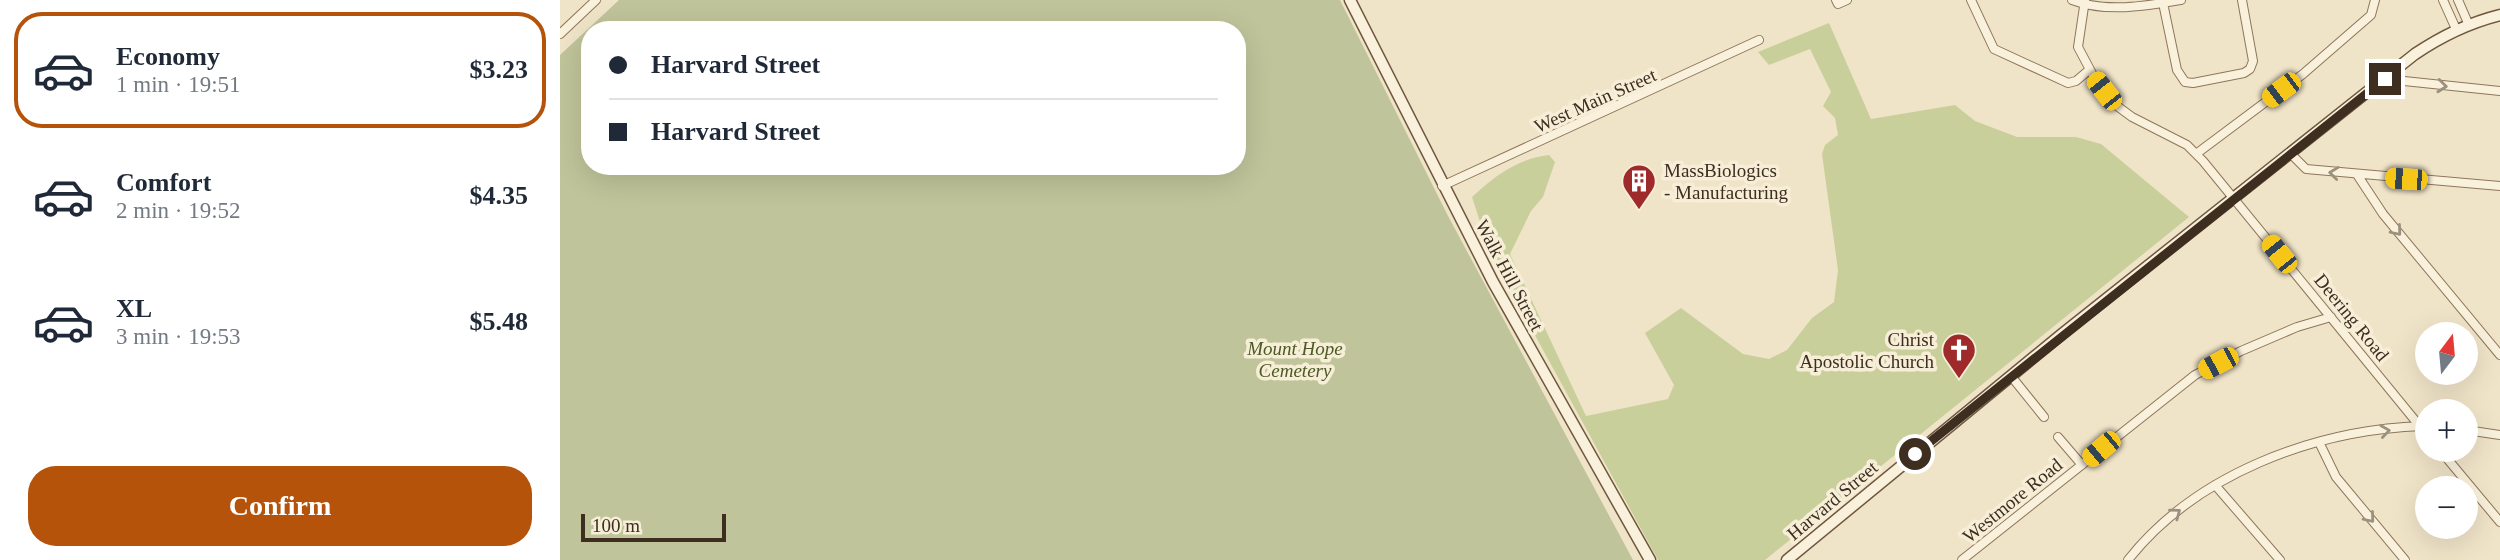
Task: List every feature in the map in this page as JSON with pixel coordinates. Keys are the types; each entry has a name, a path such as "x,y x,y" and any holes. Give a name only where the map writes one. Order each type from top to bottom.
{"main road":[{"name":"Walk Hill Street","path":"1350,0 1442,186 1518,327 1650,560"},
{"name":"Harvard Street","path":"1787,560 2011,376 2415,54 2468,23 2500,15"}],"street":[{"path":"560,34 596,0"},
{"path":"1837,2 1847,0"},
{"path":"1971,0 1994,49 2068,83 2076,81 2089,70"},
{"path":"2072,0 2132,7 2181,0"},
{"path":"2163,3 2177,70 2180,78 2193,83 2244,73 2250,69 2253,61 2242,0"},
{"path":"2196,154 2303,74 2371,15 2375,0"},
{"path":"2444,0 2456,29"},
{"path":"2458,0 2468,23"},
{"name":"Deering Road","path":"2085,2 2078,47 2089,70 2123,110 2187,145 2196,154 2415,415"},
{"name":"West Main Street","path":"1442,186 1759,40"},
{"path":"2385,79 2500,91"},
{"path":"2290,153 2306,169 2358,176 2500,186"},
{"path":"2358,176 2383,214 2500,355"},
{"name":"Westmore Road","path":"1962,560 2195,375 2241,351 2297,327 2331,317"},
{"path":"2011,376 2044,417"},
{"path":"2128,560 2144,540 2176,512 2215,485 2280,455 2319,442 2415,427"},
{"path":"2478,432 2500,435"},
{"path":"2058,436 2082,465"},
{"path":"2319,442 2336,477 2405,560"},
{"path":"2450,462 2500,522"},
{"path":"2215,485 2280,560"}],"green space":[{"name":"Mount Hope Cemetery","path":"619,0 1340,0 1447,214 1633,560 560,560 560,55 581,35 581,175 1246,175 1246,21 596,21"},
{"path":"1829,23 1871,119 1955,105 1975,121 2017,137 2076,137 2101,144 2189,217 1765,560 1658,560 1490,253 1472,197 1498,175 1517,164 1549,155 1555,162 1543,197 1531,211 1510,254 1586,416 1668,399 1674,385 1645,333 1681,308 1743,354 1769,359 1787,350 1812,318 1834,302 1838,270 1822,154 1825,145 1838,135 1835,118 1823,106 1831,92 1810,49 1769,65 1758,52"}],"place":[{"name":"MassBiologics - Manufacturing","path":"1639,211"},
{"name":"Christ Apostolic Church","path":"1959,380"}],"route":[{"path":"1915,454 2062,334 2385,79"}]}
